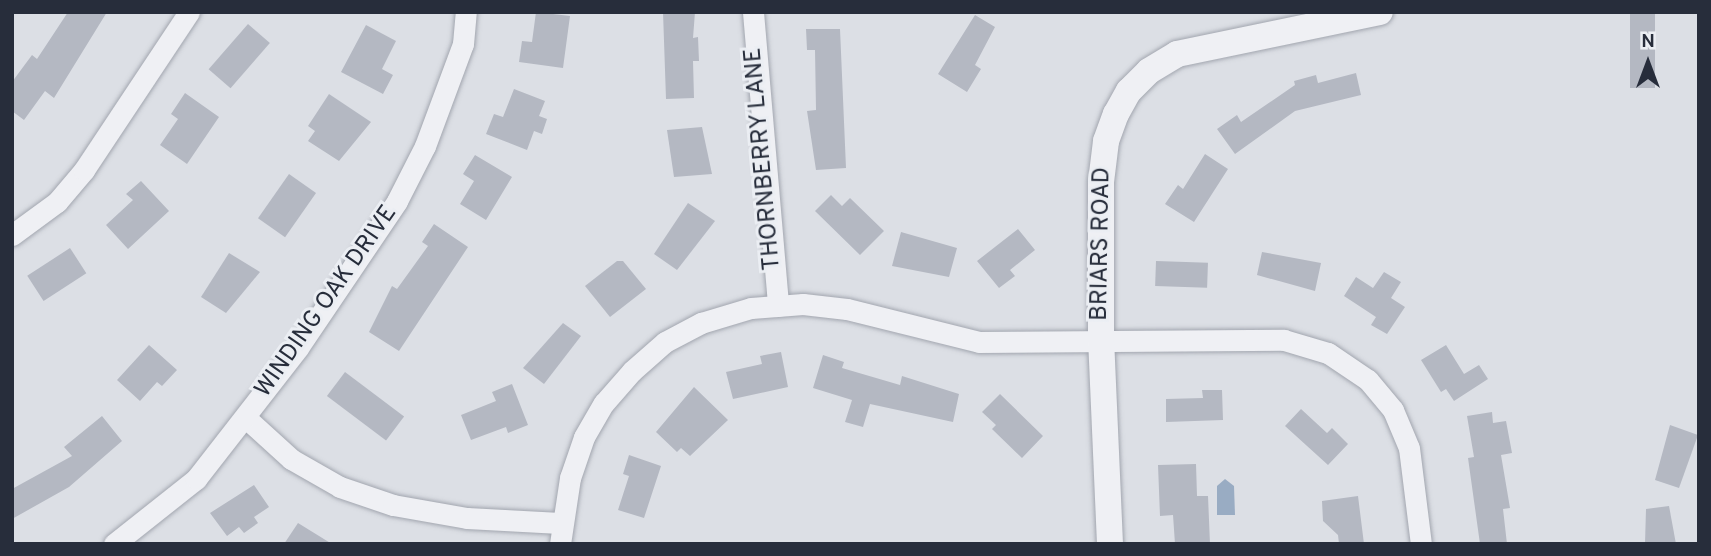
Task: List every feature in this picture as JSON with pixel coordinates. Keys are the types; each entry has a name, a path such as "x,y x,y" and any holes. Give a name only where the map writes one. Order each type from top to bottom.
{"street":[{"path":"12,234 57,202 85,170 189,12"},
{"name":"WINDING OAK DRIVE","path":"114,544 196,479 246,418 397,201 425,146 463,44 466,12"},
{"name":"THORNBERRY LANE","path":"753,12 778,306"},
{"name":"BRIARS ROAD","path":"1110,544 1101,341 1102,162 1116,114 1129,91 1177,54 1380,12"},
{"path":"246,418 291,459 340,487 393,505 560,533 584,437 604,403 632,370 665,342 701,323 751,308 778,306 847,309 979,342 1284,340 1328,353 1368,380 1394,410 1409,448 1421,544"}],"water":[{"path":"1225,479 1234,486 1235,515 1217,515 1217,486"}],"building":[{"path":"68,12 107,12 54,98 45,91 24,120 12,111 12,82 32,55 37,59"},
{"path":"536,12 570,16 563,68 519,62 522,41 532,42"},
{"path":"663,12 695,12 693,38 698,37 699,61 693,61 694,98 666,99"},
{"path":"1630,12 1655,12 1655,88 1630,88"},
{"path":"975,15 995,27 975,65 981,69 967,92 938,74"},
{"path":"248,24 270,43 231,88 209,69"},
{"path":"366,25 396,41 382,69 393,75 383,94 341,72"},
{"path":"806,29 840,29 846,168 816,170 807,111 816,110 815,50 807,50"},
{"path":"1356,73 1361,95 1295,111 1235,154 1217,129 1237,115 1241,122 1295,85 1294,81 1316,75 1318,83"},
{"path":"514,89 545,101 539,116 547,119 542,134 534,131 527,150 486,134 494,114 503,117"},
{"path":"185,93 219,117 187,164 160,145 178,119 171,114"},
{"path":"329,94 371,122 339,161 308,141 315,131 308,126"},
{"path":"702,127 712,174 674,177 667,130"},
{"path":"1205,154 1228,169 1194,222 1165,204 1178,185 1183,189"},
{"path":"475,155 512,177 486,220 460,204 474,181 463,174"},
{"path":"289,174 316,193 285,237 258,218"},
{"path":"141,181 169,211 128,249 106,225 133,200 126,194"},
{"path":"831,195 842,206 850,198 884,231 860,255 815,211"},
{"path":"688,203 715,221 677,270 654,254"},
{"path":"434,224 468,247 399,351 369,332 392,286 397,289 428,246 422,242"},
{"path":"1018,229 1035,250 1010,270 1015,276 999,288 977,261"},
{"path":"901,232 957,248 949,277 892,266"},
{"path":"70,248 86,273 44,301 27,276"},
{"path":"1262,252 1321,263 1315,291 1257,275"},
{"path":"229,253 260,272 226,313 201,297"},
{"path":"617,261 623,261 646,289 610,317 585,286"},
{"path":"1156,261 1208,263 1207,288 1155,286"},
{"path":"1384,272 1401,282 1391,298 1405,307 1387,334 1371,325 1376,317 1344,296 1356,277 1373,288"},
{"path":"563,323 581,336 544,384 523,368"},
{"path":"149,345 177,370 162,386 157,382 140,401 117,380"},
{"path":"1446,345 1464,374 1479,365 1488,379 1454,401 1446,389 1441,392 1421,360"},
{"path":"781,352 788,387 733,399 726,372 762,364 760,356"},
{"path":"823,355 844,362 842,368 900,385 902,376 959,394 953,422 870,404 863,427 845,422 852,400 813,388"},
{"path":"345,372 404,417 386,440 327,396"},
{"path":"512,384 528,425 508,433 506,427 471,440 461,415 496,401 492,392"},
{"path":"694,387 728,420 690,456 681,448 677,452 656,432"},
{"path":"1202,390 1222,390 1223,420 1166,422 1166,399 1203,398"},
{"path":"1000,394 1043,436 1022,458 992,429 996,425 982,412"},
{"path":"1301,409 1327,433 1332,428 1348,444 1328,465 1285,426"},
{"path":"1492,412 1493,423 1506,421 1512,453 1501,455 1510,508 1503,509 1507,544 1480,544 1468,458 1474,457 1467,416"},
{"path":"102,416 122,441 69,487 12,519 12,489 72,456 64,447"},
{"path":"1670,425 1698,435 1679,488 1655,480"},
{"path":"629,455 661,466 644,518 618,510 629,476 623,474"},
{"path":"1196,464 1197,496 1208,496 1210,544 1175,544 1173,515 1160,516 1158,465"},
{"path":"254,485 269,507 254,517 258,523 244,533 239,527 227,536 210,513"},
{"path":"1358,496 1364,544 1339,544 1338,535 1323,521 1322,501"},
{"path":"1669,506 1676,544 1645,544 1646,509"},
{"path":"298,523 332,544 284,544"}]}
